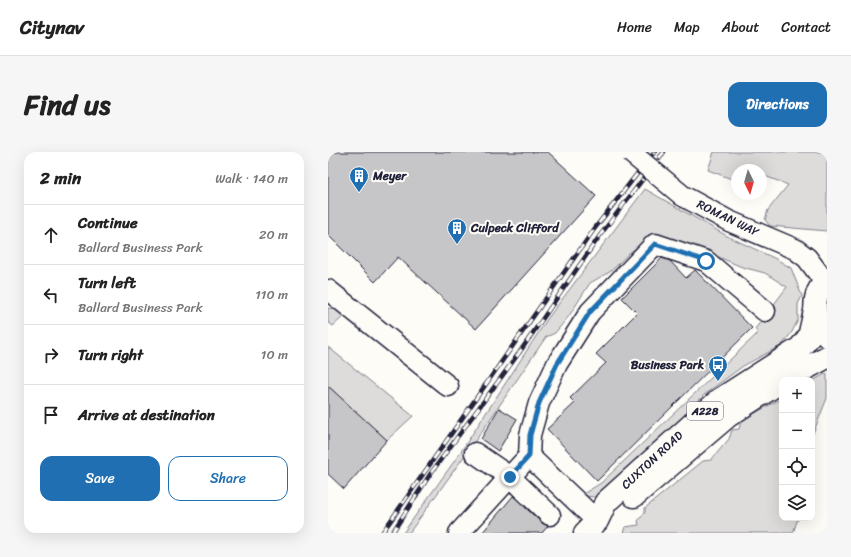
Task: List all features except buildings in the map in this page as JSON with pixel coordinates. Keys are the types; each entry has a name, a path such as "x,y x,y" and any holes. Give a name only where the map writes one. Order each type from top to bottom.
{"main road":[{"name":"CUXTON ROAD","path":"591,527 606,502 706,410 741,384 800,348 809,337 817,295 826,282"},
{"path":"815,311 818,324 827,336"},
{"name":"CUXTON ROAD","path":"789,377 827,357"},
{"name":"CUXTON ROAD","path":"591,527 615,512 728,416 779,383"}],"street":[{"name":"ROMAN WAY","path":"630,152 683,196 729,221 800,252 812,264 826,282"},
{"path":"459,533 529,456 530,435 539,403 557,364 590,312 655,244 706,261 765,311"},
{"path":"328,290 448,386"},
{"path":"475,453 510,477 550,515"},
{"path":"529,456 591,527"}],"shaded area":[{"path":"714,152 827,152 827,231 770,226 765,220 768,210 788,185 767,177 767,164 731,164 731,179 708,170"},
{"path":"645,189 727,236 776,259 791,268 802,296 798,304 798,320 792,332 782,345 743,366 705,394 603,498 585,496 583,494 601,483 758,333 755,329 787,287 765,273 742,267 709,253 650,238 629,253 611,271 590,283 569,316 555,333 546,337 478,437 409,533 403,533 458,456 548,318"},
{"path":"328,308 337,309 345,315 333,326 328,322"},
{"path":"328,347 413,416 387,440 328,386"},
{"path":"827,373 827,398 815,428 815,413 815,379"},
{"path":"779,400 779,521 797,521 793,533 623,533 625,527 639,525 638,521 645,512 645,508 703,461 711,460 729,439 732,430 739,429 741,421"}],"railway":[{"path":"659,158 664,152"},
{"path":"382,533 595,228 637,174"},
{"path":"392,533 431,473 519,353 601,234 643,179"}],"place":[{"name":"Meyer","path":"359,193"},
{"name":"Culpeck Clifford","path":"457,245"},
{"name":"Business Park","path":"718,382"}],"route":[{"path":"510,477 529,456 530,435 539,403 557,364 590,312 655,244 706,261"}]}
